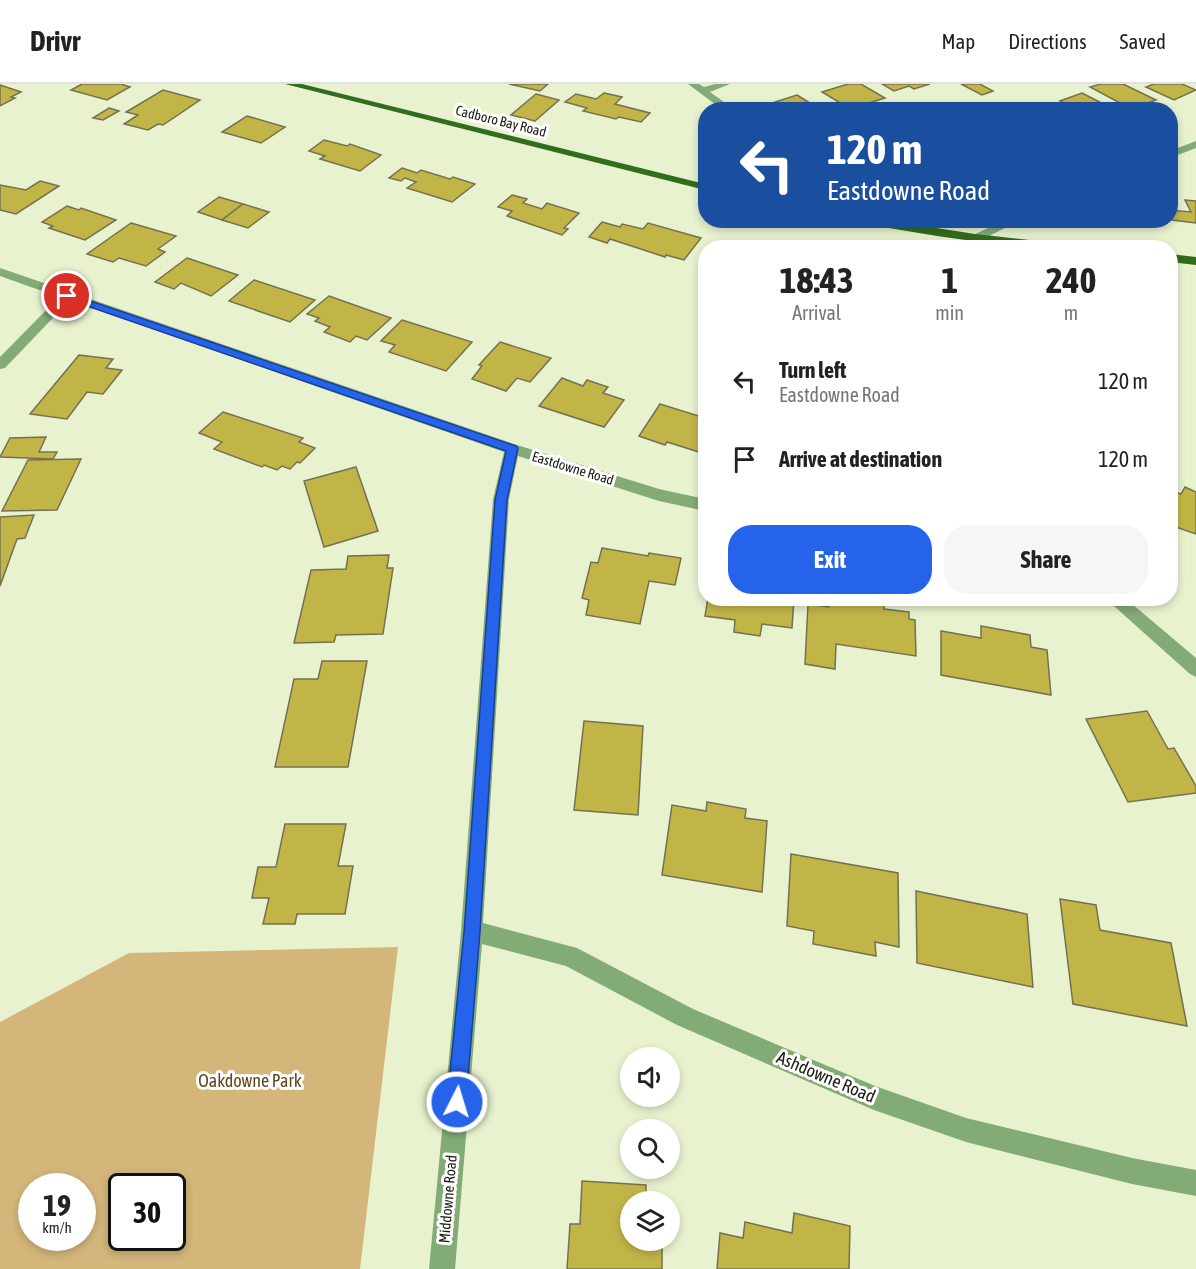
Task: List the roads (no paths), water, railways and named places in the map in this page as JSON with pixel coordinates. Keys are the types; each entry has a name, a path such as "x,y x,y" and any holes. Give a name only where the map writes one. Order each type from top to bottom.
{"main road":[{"name":"Cadboro Bay Road","path":"290,84 698,185"},
{"path":"900,228 960,240"},
{"path":"1178,259 1196,261"}],"street":[{"path":"693,84 718,102"},
{"path":"702,91 725,84"},
{"path":"1178,152 1196,144"},
{"path":"980,240 1002,228"},
{"name":"Eastdowne Road","path":"0,272 512,448 659,495 698,504"},
{"path":"0,365 67,296"},
{"name":"Middowne Road","path":"442,1269 472,932 501,500 512,448"},
{"path":"1122,606 1196,669"},
{"name":"Ashdowne Road","path":"472,932 569,956 685,1017 874,1098 966,1130 1132,1171 1196,1183"}],"park label":[{"name":"Oakdowne Park","path":"250,1081"}]}
